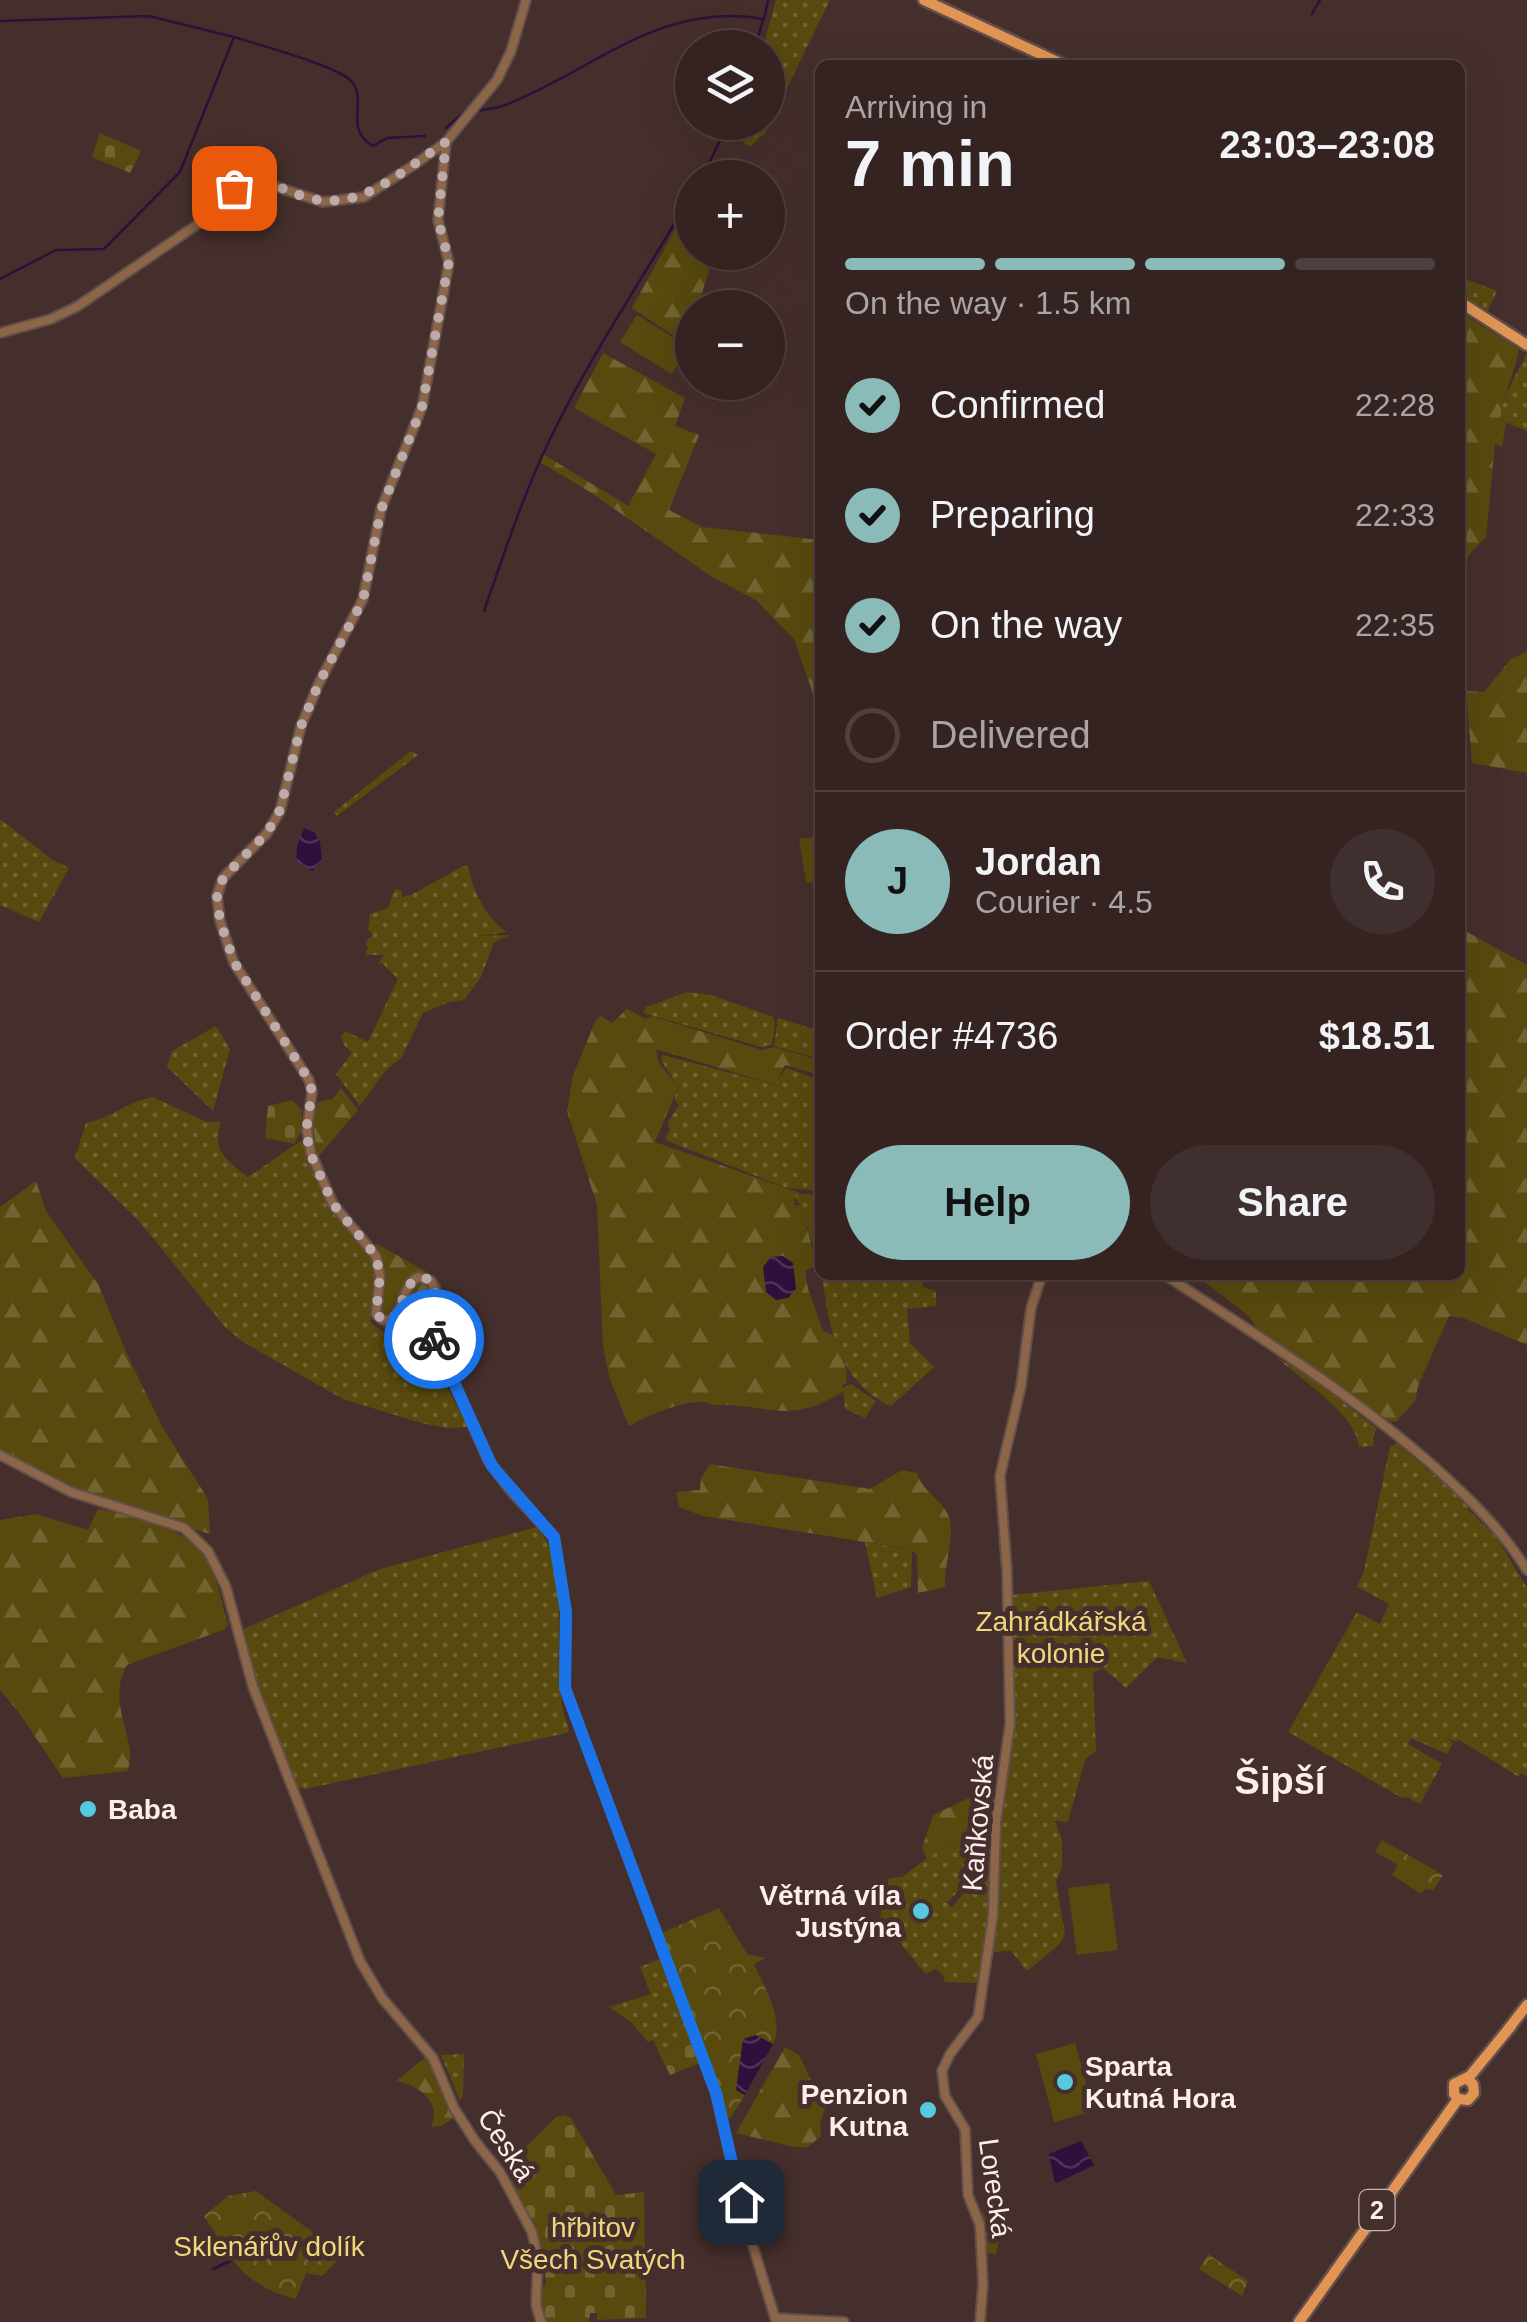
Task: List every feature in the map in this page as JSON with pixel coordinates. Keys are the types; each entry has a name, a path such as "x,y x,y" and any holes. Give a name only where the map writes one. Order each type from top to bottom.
{"main road":[{"path":"924,0 1053,60"},
{"path":"1465,305 1527,345"},
{"name":"2","path":"1298,2322 1458,2099 1472,2096 1470,2081 1527,2005"}],"street":[{"path":"0,333 78,306 220,209 240,180 252,178 317,201 364,196 446,142 505,66 526,0"},
{"path":"446,142 438,220 449,261 422,407 381,510 363,600 301,726 280,810 267,833 223,878 217,908 244,982 270,1014 309,1080 312,1092 306,1131 310,1153 333,1204 376,1256 380,1276 376,1314 391,1320 399,1313 411,1281 418,1277 431,1281 436,1290 430,1328 488,1460 554,1537 566,1612 565,1688 719,2101 744,2216 774,2318 844,2322"},
{"name":"Kaňkovská","path":"943,2066 978,2017 992,1928 997,1808 1010,1724 1007,1572 1000,1476 1022,1386 1032,1308 1040,1280"},
{"path":"1173,1280 1354,1400 1395,1433 1478,1507 1527,1570"},
{"name":"Česká","path":"0,1454 71,1492 184,1528 208,1551 226,1588 252,1688 360,1961 382,1998 432,2058 454,2108 500,2172 536,2241 536,2305 540,2322"},
{"name":"Lorecká","path":"943,2066 945,2096 965,2130 968,2195 980,2225 980,2322"}],"green space":[{"path":"776,0 830,0 785,92 785,30 768,30"},
{"path":"100,133 141,151 130,173 92,157"},
{"path":"675,229 675,270 709,270 703,290 675,290 675,337 632,308"},
{"path":"1465,279 1497,291 1486,314 1465,299"},
{"path":"637,315 675,338 675,369 672,374 620,342"},
{"path":"1465,315 1519,349 1501,411 1500,420 1506,423 1502,446 1495,444 1486,537 1468,556 1465,575"},
{"path":"603,353 675,393 675,400 684,400 675,426 699,435 669,510 702,527 815,539 815,700 794,639 756,600 712,577 540,462 543,454 628,506 656,454 574,408"},
{"path":"1527,353 1527,431 1500,420 1502,402"},
{"path":"1527,651 1527,773 1472,763 1466,691 1484,692 1510,660"},
{"path":"411,751 418,755 337,816 334,812"},
{"path":"0,819 51,859 69,868 39,922 0,905"},
{"path":"815,837 815,882 806,883 799,839"},
{"path":"468,866 486,911 506,932 481,936 510,935 494,942 481,977 464,1000 423,1013 401,1058 385,1071 360,1106 336,1074 352,1053 341,1036 345,1031 368,1042 398,979 382,963 378,964 384,955 365,955 366,942 373,934 368,930 370,914 388,908 395,889 402,891 402,897 411,895"},
{"path":"1465,931 1527,965 1527,1345 1464,1318 1449,1316 1415,1401 1397,1421 1391,1422 1258,1331 1250,1317 1202,1280 1465,1280"},
{"path":"688,992 711,995 773,1017 772,1045 761,1047 643,1013 646,1007"},
{"path":"627,1009 646,1019 651,1016 762,1050 774,1047 815,1059 815,1074 785,1065 776,1085 656,1049 659,1063 678,1087 655,1142 800,1193 794,1197 795,1205 801,1205 815,1258 815,1266 805,1271 808,1289 823,1331 835,1336 847,1372 844,1391 793,1411 695,1402 629,1426 610,1380 603,1347 597,1205 567,1111 573,1075 596,1020 601,1016 612,1023"},
{"path":"778,1018 815,1029 815,1058 774,1046"},
{"path":"216,1026 230,1049 213,1111 167,1067 172,1051"},
{"path":"663,1055 775,1085 786,1068 815,1078 815,1191 787,1188 668,1141 668,1122 679,1105 674,1099 678,1087 661,1060"},
{"path":"341,1088 358,1110 318,1157 312,1121 318,1102 332,1099"},
{"path":"153,1097 206,1122 221,1122 219,1147 227,1160 248,1177 302,1140 333,1213 372,1257 376,1277 370,1321 390,1336 418,1367 441,1376 468,1427 421,1423 343,1399 243,1342 225,1327 139,1221 75,1158 86,1123"},
{"path":"292,1100 302,1110 301,1132 294,1144 265,1138 268,1106"},
{"path":"36,1181 46,1211 98,1284 164,1430 208,1499 210,1534 91,1497 0,1450 0,1207"},
{"path":"791,1193 815,1195 815,1252 801,1206"},
{"path":"377,1244 441,1284 444,1310 439,1318 455,1373 447,1380 415,1363 382,1327 381,1266 371,1246"},
{"path":"823,1280 921,1280 923,1287 936,1291 936,1306 907,1309 910,1343 934,1367 891,1406 873,1396 848,1368 828,1314"},
{"path":"1277,1358 1303,1372 1374,1426 1374,1446 1359,1447 1356,1435 1338,1410"},
{"path":"851,1384 876,1401 865,1418 845,1409 843,1388"},
{"path":"1397,1443 1464,1501 1485,1525 1468,1510 1497,1538 1527,1588 1527,1776 1521,1773 1519,1777 1458,1739 1456,1742 1446,1737 1453,1743 1447,1754 1411,1738 1408,1744 1442,1764 1420,1804 1402,1798 1288,1732 1357,1612 1380,1624 1389,1604 1357,1587 1364,1571 1390,1447"},
{"path":"710,1464 870,1489 902,1470 917,1473 950,1520 945,1587 918,1593 917,1554 909,1549 703,1516 679,1507 676,1492 700,1490 701,1478"},
{"path":"98,1509 167,1529 196,1546 212,1570 228,1625 127,1665 119,1695 130,1749 127,1771 63,1778 0,1690 0,1520 36,1514 88,1530"},
{"path":"537,1527 556,1570 559,1679 567,1733 305,1789 295,1787 256,1681 244,1629 380,1569"},
{"path":"865,1542 912,1550 911,1587 877,1598"},
{"name":"Zahrádkářská kolonie","path":"1149,1581 1187,1663 1157,1657 1126,1688 1103,1668 1093,1673 1096,1751 1085,1759 1068,1822 1055,1821 1062,1839 1062,1868 1056,1881 1065,1934 1060,1944 1027,1971 1011,1951 993,1952 1001,1792 1015,1724 1012,1595"},
{"path":"986,1790 994,1791 991,1821 927,1858 922,1848 933,1815"},
{"path":"991,1821 990,1869 975,1873 946,1901 952,1908 977,1875 991,1878 990,1919 979,1983 943,1982 945,1977 936,1969 925,1974 880,1917 889,1878 902,1877"},
{"path":"1382,1840 1443,1875 1433,1890 1425,1889 1421,1894 1392,1875 1398,1865 1375,1852"},
{"path":"1109,1883 1118,1950 1077,1955 1068,1888"},
{"path":"719,1908 747,1954 765,1958 754,1964 772,2004 776,2025 773,2044 756,2035 736,2090 745,2095 729,2120 659,1934"},
{"path":"659,1959 690,2038 659,2053 653,2040 648,2042 631,2022 609,2007 651,1994 640,1967"},
{"path":"690,2038 700,2063 670,2075 659,2053"},
{"name":"Sparta Kutná Hora","path":"1075,2043 1094,2111 1054,2122 1036,2054"},
{"path":"785,2047 799,2055 825,2110 820,2122 821,2136 808,2147 736,2133"},
{"path":"464,2054 463,2095 460,2101 441,2055"},
{"path":"427,2056 456,2117 441,2126 431,2127 433,2110 426,2096 413,2086 396,2081"},
{"name":"hřbitov Všech Svatých","path":"556,2117 571,2118 616,2195 644,2192 646,2318 597,2320 597,2313 590,2313 589,2322 544,2322 539,2301 541,2286 546,2281 540,2242 503,2170"},
{"name":"Sklenářův dolík","path":"256,2191 314,2233 336,2262 322,2276 306,2273 296,2299 251,2278 231,2257 204,2216 228,2196"},
{"path":"1005,2208 996,2254 987,2253 981,2218 984,2211"},
{"path":"1208,2254 1248,2281 1242,2296 1199,2269"}],"water":[{"path":"304,828 315,833 320,842 322,860 312,871 296,861"},
{"path":"783,1256 793,1263 796,1289 788,1298 776,1300 766,1292 763,1267 771,1257"},
{"path":"756,2035 773,2044 745,2095 736,2090 743,2039"},
{"path":"1081,2141 1094,2165 1055,2184 1049,2154"}],"waterway":[{"path":"475,111 502,106 537,91 659,29 727,16 764,19 768,0"},
{"path":"1312,14 1320,0"},
{"path":"0,21 149,16 234,37"},
{"path":"760,30 763,20"},
{"path":"0,279 56,250 104,249 180,172 234,37 345,76 356,90 359,131 373,146 387,138 425,136"},
{"path":"446,128 462,114"},
{"path":"711,160 720,140"},
{"path":"484,611 550,439 675,222"},
{"path":"213,2269 232,2260"}],"way so far":[{"path":"234,188 240,180 252,178 323,202 364,196 446,142 438,220 449,261 422,407 381,510 363,600 301,726 280,810 267,833 223,878 217,896 220,921 234,962 309,1080 312,1092 306,1131 320,1181 333,1204 376,1256 380,1276 376,1314 387,1322 391,1320 399,1313 411,1281 426,1278 436,1290 429,1322 434,1339"}],"place":[{"name":"Baba","path":"88,1809"},
{"name":"Větrná víla Justýna","path":"921,1911"},
{"name":"Sparta Kutná Hora","path":"1065,2082"},
{"name":"Penzion Kutna","path":"928,2110"}],"district":[{"name":"Šipší","path":"1280,1781"}],"route":[{"path":"434,1339 492,1466 554,1537 566,1612 565,1688 716,2093 741,2202"}]}
